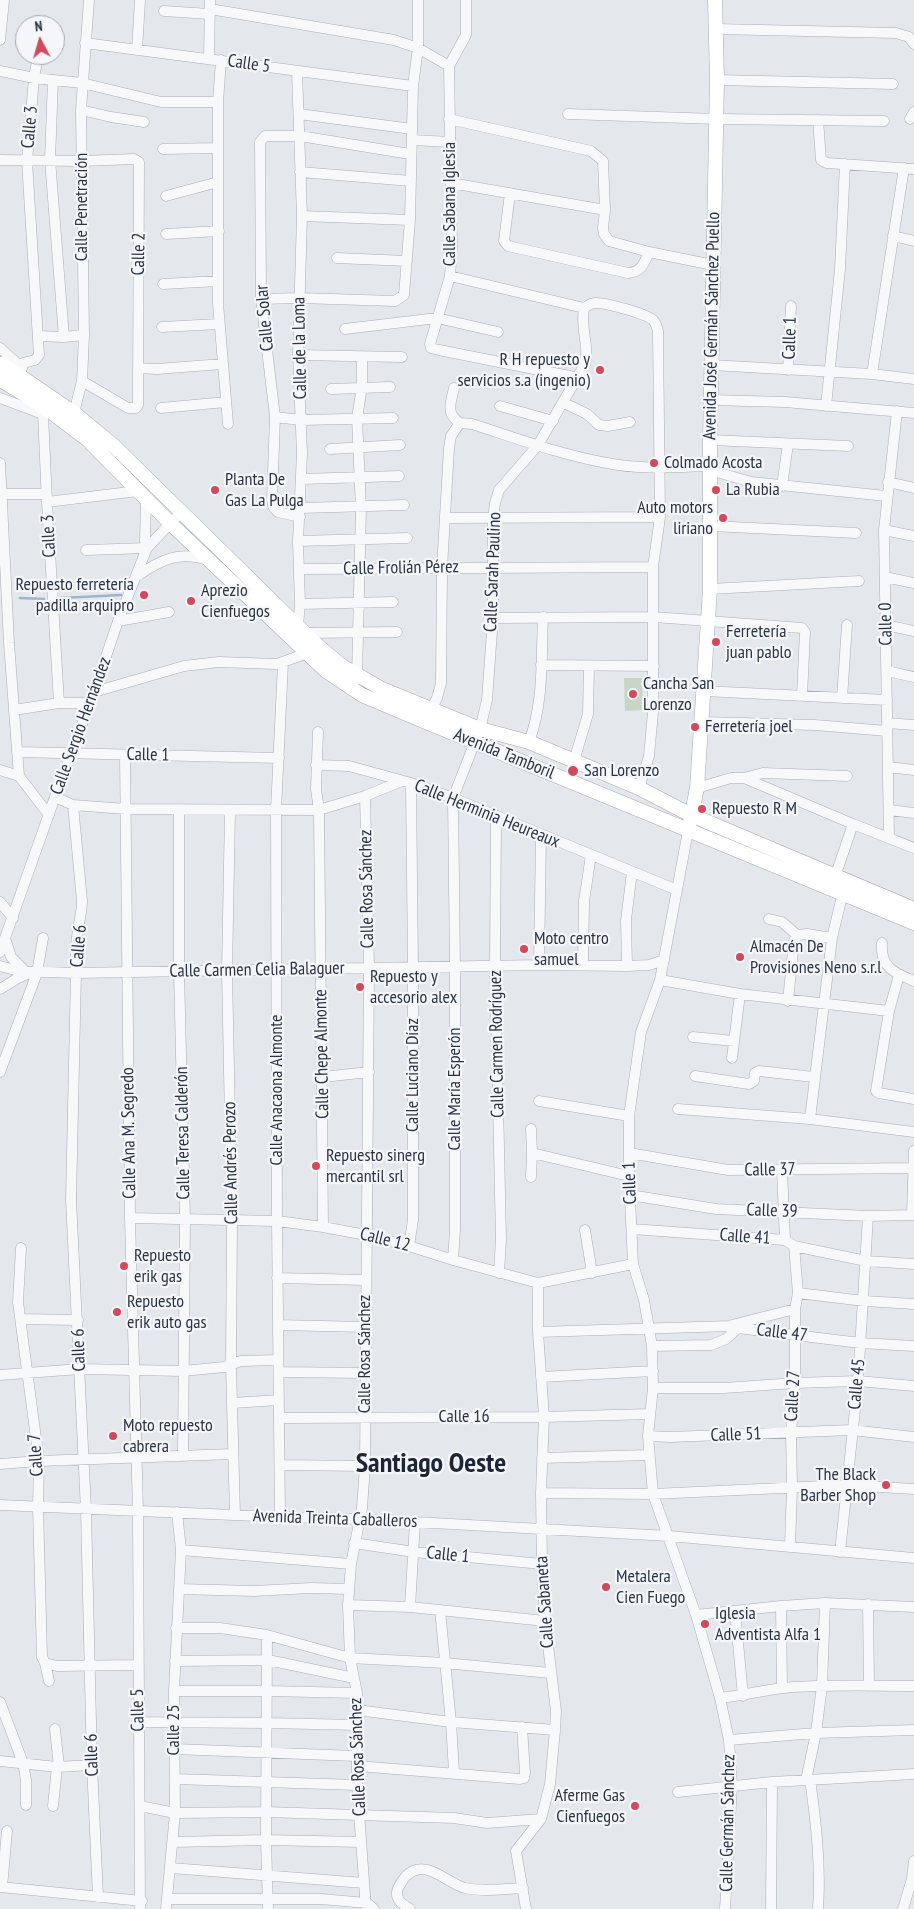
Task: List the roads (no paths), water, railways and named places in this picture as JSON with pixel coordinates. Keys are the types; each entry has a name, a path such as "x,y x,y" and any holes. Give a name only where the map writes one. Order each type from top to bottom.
{"highway":[{"path":"0,364 13,377"}],"main road":[{"name":"Avenida José Germán Sánchez Puello","path":"688,831 697,788 710,588 711,365 717,119 715,0"},
{"name":"Avenida Tamboril","path":"13,377 44,393 114,446 334,660 357,676 382,689 480,729 529,742 639,788 691,815 841,884 914,923"},
{"name":"Avenida Tamboril","path":"13,377 45,412 88,440 170,523 305,654 350,688 375,701 688,831 914,909"}],"street":[{"path":"0,40 4,0"},
{"name":"Calle Penetración","path":"74,414 82,381 84,335 81,110 89,0"},
{"path":"138,50 140,0"},
{"path":"262,299 299,298 396,302 404,295 410,220 410,154 413,86 418,48 418,0"},
{"name":"Calle Sabana Iglesia","path":"466,0 466,35 449,66 452,182 450,276 430,341 431,348 579,378"},
{"path":"209,7 209,58"},
{"path":"164,11 209,7 394,40 418,48 449,66"},
{"path":"716,29 896,33 909,37 914,44"},
{"name":"Calle 5","path":"85,43 413,86"},
{"path":"221,60 218,102 218,281 219,324 228,424"},
{"name":"Calle 3","path":"13,377 38,358 39,355 27,161 36,65"},
{"path":"0,71 34,78 82,83 161,102 218,102"},
{"name":"Calle de la Loma","path":"297,71 302,216 298,355 301,420 298,541 302,629"},
{"path":"52,80 50,160 64,337"},
{"path":"717,80 893,84"},
{"path":"81,110 144,122"},
{"path":"298,114 450,142"},
{"path":"568,114 717,119 884,121"},
{"path":"450,119 591,151 603,161 606,210 603,228 604,234 609,241 649,252 713,265"},
{"path":"818,120 821,160 827,163 909,168 893,236 872,374"},
{"name":"Calle Solar","path":"300,136 265,136 260,142 262,299 274,417 274,508 284,514 300,512"},
{"path":"300,136 410,154"},
{"path":"163,149 218,148"},
{"name":"Calle 2","path":"82,161 134,159 139,162 138,404 136,408 128,408 82,381"},
{"path":"0,160 82,161"},
{"path":"826,406 840,269 845,164"},
{"path":"300,172 411,181"},
{"path":"166,196 218,182"},
{"path":"452,182 606,210"},
{"path":"510,193 504,241 508,246 628,273 635,272 642,267 649,252"},
{"path":"302,216 410,220"},
{"path":"166,234 219,231"},
{"path":"893,236 914,241"},
{"path":"337,258 407,261"},
{"path":"450,276 584,308 591,303 598,302 613,305 654,320 658,331 660,516 653,567 653,712 648,756 639,788"},
{"path":"163,284 218,281"},
{"name":"Calle 1","path":"788,370 791,306"},
{"name":"Calle Sarah Paulino","path":"475,742 487,700 493,618 493,519 495,503 499,490 538,444 579,378 587,360 582,319 584,308"},
{"path":"345,329 437,318 498,332"},
{"path":"162,327 219,324"},
{"path":"38,336 64,337 84,335"},
{"path":"0,348 13,377"},
{"path":"298,355 402,357"},
{"path":"350,688 357,676 361,508 358,418 362,387 362,357"},
{"path":"138,368 157,369 222,364"},
{"path":"711,365 872,374 914,379"},
{"path":"331,388 390,387"},
{"path":"454,388 450,409 451,415 460,423 472,424 608,464 710,468 751,482 886,496"},
{"path":"0,398 45,412"},
{"path":"711,400 914,413"},
{"path":"161,408 226,402"},
{"path":"564,403 587,414 599,425 608,426 630,422"},
{"path":"500,406 553,421"},
{"name":"Calle 0","path":"889,838 884,530 886,496 897,411"},
{"name":"Calle 3","path":"45,412 46,498 59,703"},
{"path":"274,417 301,420 393,418"},
{"path":"426,722 441,683 442,568 448,448 451,436 460,423"},
{"path":"710,440 848,446"},
{"path":"782,486 788,444"},
{"path":"330,449 359,449 400,445"},
{"path":"0,462 3,592 19,776 49,815"},
{"path":"301,479 399,476"},
{"path":"888,482 914,488"},
{"path":"1,494 46,498 142,495 147,548 86,550"},
{"path":"300,512 404,505"},
{"name":"Calle Sergio Hernández","path":"0,952 4,934 12,918 118,621 147,548 181,512"},
{"path":"446,518 660,516"},
{"path":"711,526 856,533"},
{"path":"884,530 914,536"},
{"path":"298,541 407,538"},
{"path":"137,576 154,564 169,558 196,556 209,560"},
{"name":"Calle Frolián Pérez","path":"299,569 653,567"},
{"path":"885,577 914,583"},
{"path":"710,588 859,581"},
{"path":"300,604 393,602"},
{"path":"118,621 169,612"},
{"path":"529,742 538,712 542,617"},
{"path":"493,618 654,617 802,628 804,630 802,696"},
{"path":"842,698 847,625"},
{"path":"886,626 914,631"},
{"path":"302,629 397,632"},
{"path":"94,692 188,665 219,662 275,664 283,663 305,654"},
{"name":"Calle Anacaona Almonte","path":"280,1517 276,810 283,663"},
{"path":"541,665 654,666"},
{"path":"574,761 588,714 589,666"},
{"path":"887,671 914,677"},
{"path":"704,691 887,700"},
{"path":"14,710 59,703 90,703"},
{"path":"702,722 887,727 914,725"},
{"name":"Calle Chepe Almonte","path":"318,732 316,789 319,810 323,1227"},
{"name":"Calle María Esperón","path":"453,1260 455,1230 455,967 453,798 475,742"},
{"name":"Calle 1","path":"17,752 279,758"},
{"name":"Calle Ana M. Segredo","path":"125,755 130,1218 135,1457 138,1511"},
{"path":"316,764 349,766 406,782"},
{"path":"888,767 914,770"},
{"path":"0,770 19,776"},
{"path":"697,788 731,778 744,778 763,773 847,776"},
{"path":"744,778 914,848"},
{"name":"Calle Herminia Heureaux","path":"55,797 73,805 126,808 319,810 406,782 453,798 677,890"},
{"name":"Calle Luciano Díaz","path":"406,782 413,968 413,1220 409,1246"},
{"name":"Calle Rosa Sánchez","path":"365,796 369,968 369,1072 364,1466 360,1519 351,1564 348,1605 350,1658 357,1693 356,1761 359,1815 364,1884 369,1907"},
{"name":"Calle 6","path":"73,805 82,915 76,948 72,1200 86,1510 92,1765 98,1896"},
{"name":"Calle Teresa Calderón","path":"179,810 179,972 185,1219 183,1456"},
{"name":"Calle Andrés Perozo","path":"230,810 227,971 235,1515"},
{"path":"889,810 914,813"},
{"name":"Calle Carmen Rodríguez","path":"496,816 495,966 501,1239 499,1273"},
{"path":"810,1119 832,938 853,824"},
{"name":"Calle 1","path":"669,1536 653,1494 648,1454 649,1414 653,1388 652,1346 650,1327 633,1264 629,1176 629,1116 642,1032 660,980 688,831"},
{"path":"539,965 541,835"},
{"path":"583,965 584,901 591,855"},
{"path":"626,966 626,920 632,872"},
{"path":"0,902 12,918"},
{"path":"769,919 782,922 797,935 807,934 832,938"},
{"path":"4,934 11,957 32,972"},
{"path":"788,1000 794,941 797,935"},
{"path":"0,1072 43,938"},
{"path":"882,942 882,950 887,965 893,972 914,981"},
{"name":"Calle Carmen Celia Balaguer","path":"0,966 32,972 76,973 539,965 649,966 664,960"},
{"path":"0,989 32,972"},
{"path":"899,975 889,1011 877,1092 914,1099"},
{"path":"660,980 740,994 889,1011"},
{"path":"732,1058 740,994"},
{"path":"693,1037 734,1041"},
{"path":"695,1076 749,1084 754,1081 756,1073 759,1071 814,1077"},
{"path":"323,1077 369,1072"},
{"path":"539,1101 629,1116"},
{"path":"678,1109 810,1119 914,1132"},
{"path":"531,1129 531,1177"},
{"path":"913,1215 914,1151"},
{"name":"Calle 37","path":"629,1153 728,1170 913,1168"},
{"path":"532,1154 629,1176"},
{"path":"782,1170 785,1240"},
{"name":"Calle 39","path":"630,1195 716,1209 868,1216 913,1215"},
{"name":"Calle 45","path":"840,1552 858,1381 868,1216"},
{"name":"Calle 12","path":"130,1218 277,1221 323,1227 409,1246 538,1283 633,1264"},
{"name":"Calle 41","path":"632,1229 785,1240 794,1246 866,1261 914,1264"},
{"path":"585,1230 592,1273"},
{"name":"Calle 27","path":"790,1547 791,1433 795,1383 794,1334 798,1293 794,1246"},
{"name":"Calle 7","path":"21,1248 18,1302 39,1460 38,1507 42,1657 49,1681"},
{"path":"278,1278 366,1280"},
{"name":"Calle Sabaneta","path":"526,1909 516,1850 541,1819 550,1784 556,1711 550,1674 542,1564 541,1493 544,1417 538,1332 538,1283"},
{"path":"798,1293 864,1301 914,1304"},
{"path":"652,1346 711,1346 726,1339 734,1327 795,1309"},
{"path":"21,1319 78,1320"},
{"path":"278,1325 365,1327"},
{"name":"Calle 47","path":"538,1332 650,1327 734,1327 860,1343 914,1346"},
{"path":"0,1375 80,1370 183,1371 224,1368 241,1361 278,1360"},
{"path":"541,1377 653,1371"},
{"path":"279,1372 365,1373"},
{"path":"653,1388 724,1388 858,1381 914,1386"},
{"path":"232,1403 279,1400"},
{"name":"Calle 16","path":"279,1418 544,1417 649,1414"},
{"name":"Calle 51","path":"648,1436 670,1437 852,1430 914,1437"},
{"path":"0,1464 39,1460 233,1454"},
{"path":"542,1458 648,1454"},
{"path":"280,1465 364,1466"},
{"path":"541,1493 653,1494 846,1485 914,1489"},
{"name":"Avenida Treinta Caballeros","path":"0,1505 86,1510 360,1519 669,1536 914,1558"},
{"name":"Calle 5","path":"138,1511 137,1665 141,1905"},
{"name":"Calle 25","path":"167,1904 175,1813 173,1722 181,1550 177,1512"},
{"path":"410,1607 415,1522"},
{"name":"Calle Germán Sánchez","path":"669,1536 696,1616 720,1698 729,1740 732,1786 725,1909"},
{"name":"Calle 1","path":"354,1543 414,1552 542,1564"},
{"path":"181,1550 351,1564"},
{"path":"179,1588 254,1591 311,1588 349,1589"},
{"path":"696,1616 825,1603 914,1607"},
{"path":"818,1909 817,1836 808,1780 822,1686 825,1603"},
{"path":"868,1604 869,1686"},
{"path":"348,1605 410,1607 545,1621"},
{"path":"781,1606 782,1688"},
{"path":"440,1610 454,1772"},
{"path":"735,1611 743,1696"},
{"path":"176,1628 220,1628 267,1635 350,1658 445,1663 550,1674"},
{"path":"267,1635 266,1840 268,1904"},
{"path":"175,1661 268,1660 354,1678"},
{"path":"45,1663 50,1666 137,1665"},
{"path":"720,1698 743,1696 782,1688 914,1686"},
{"path":"174,1691 357,1693"},
{"path":"0,1702 23,1763 26,1776 26,1806"},
{"path":"357,1710 451,1722 555,1730"},
{"path":"138,1722 267,1722 358,1726"},
{"path":"174,1749 267,1752 516,1779 524,1778 522,1727"},
{"path":"53,1806 58,1767 55,1729"},
{"path":"729,1740 816,1733 914,1730"},
{"path":"0,1760 58,1767 92,1765"},
{"path":"678,1792 772,1782 914,1774"},
{"path":"175,1779 357,1786"},
{"path":"772,1782 772,1909"},
{"path":"140,1806 175,1813 266,1812 454,1818 487,1822 541,1819"},
{"path":"7,1831 1,1887 98,1896 141,1905"},
{"path":"173,1842 266,1840 361,1842"},
{"path":"903,1909 912,1878 914,1862"},
{"path":"171,1868 268,1874 364,1884"},
{"path":"410,1909 399,1901 397,1897 398,1886 407,1875 422,1869 432,1870 452,1883 465,1888 523,1888"},
{"path":"167,1904 268,1904 321,1899 369,1907"}],"waterway":[{"path":"61,598 121,595"},
{"path":"20,598 44,599"}],"place":[{"name":"R H repuesto y servicios s.a (ingenio)","path":"600,370"},
{"name":"Colmado Acosta","path":"654,463"},
{"name":"Planta De Gas La Pulga","path":"215,490"},
{"name":"La Rubia","path":"716,490"},
{"name":"Auto motors liriano","path":"723,518"},
{"name":"Repuesto ferretería padilla arquipro","path":"144,595"},
{"name":"Aprezio Cienfuegos","path":"191,601"},
{"name":"Ferretería juan pablo","path":"716,642"},
{"name":"Cancha San Lorenzo","path":"633,694"},
{"name":"Ferretería joel","path":"695,727"},
{"name":"San Lorenzo","path":"573,771"},
{"name":"Repuesto R M","path":"702,809"},
{"name":"Moto centro samuel","path":"524,949"},
{"name":"Almacén De Provisiones Neno s.r.l","path":"740,957"},
{"name":"Repuesto y accesorio alex","path":"360,987"},
{"name":"Repuesto sinerg mercantil srl","path":"316,1166"},
{"name":"Repuesto erik gas","path":"124,1266"},
{"name":"Repuesto erik auto gas","path":"117,1312"},
{"name":"Moto repuesto cabrera","path":"113,1436"},
{"name":"The Black Barber Shop","path":"886,1485"},
{"name":"Metalera Cien Fuego","path":"606,1587"},
{"name":"Iglesia Adventista Alfa 1","path":"705,1624"},
{"name":"Aferme Gas Cienfuegos","path":"635,1806"}],"district":[{"name":"Santiago Oeste","path":"431,1464"}]}
